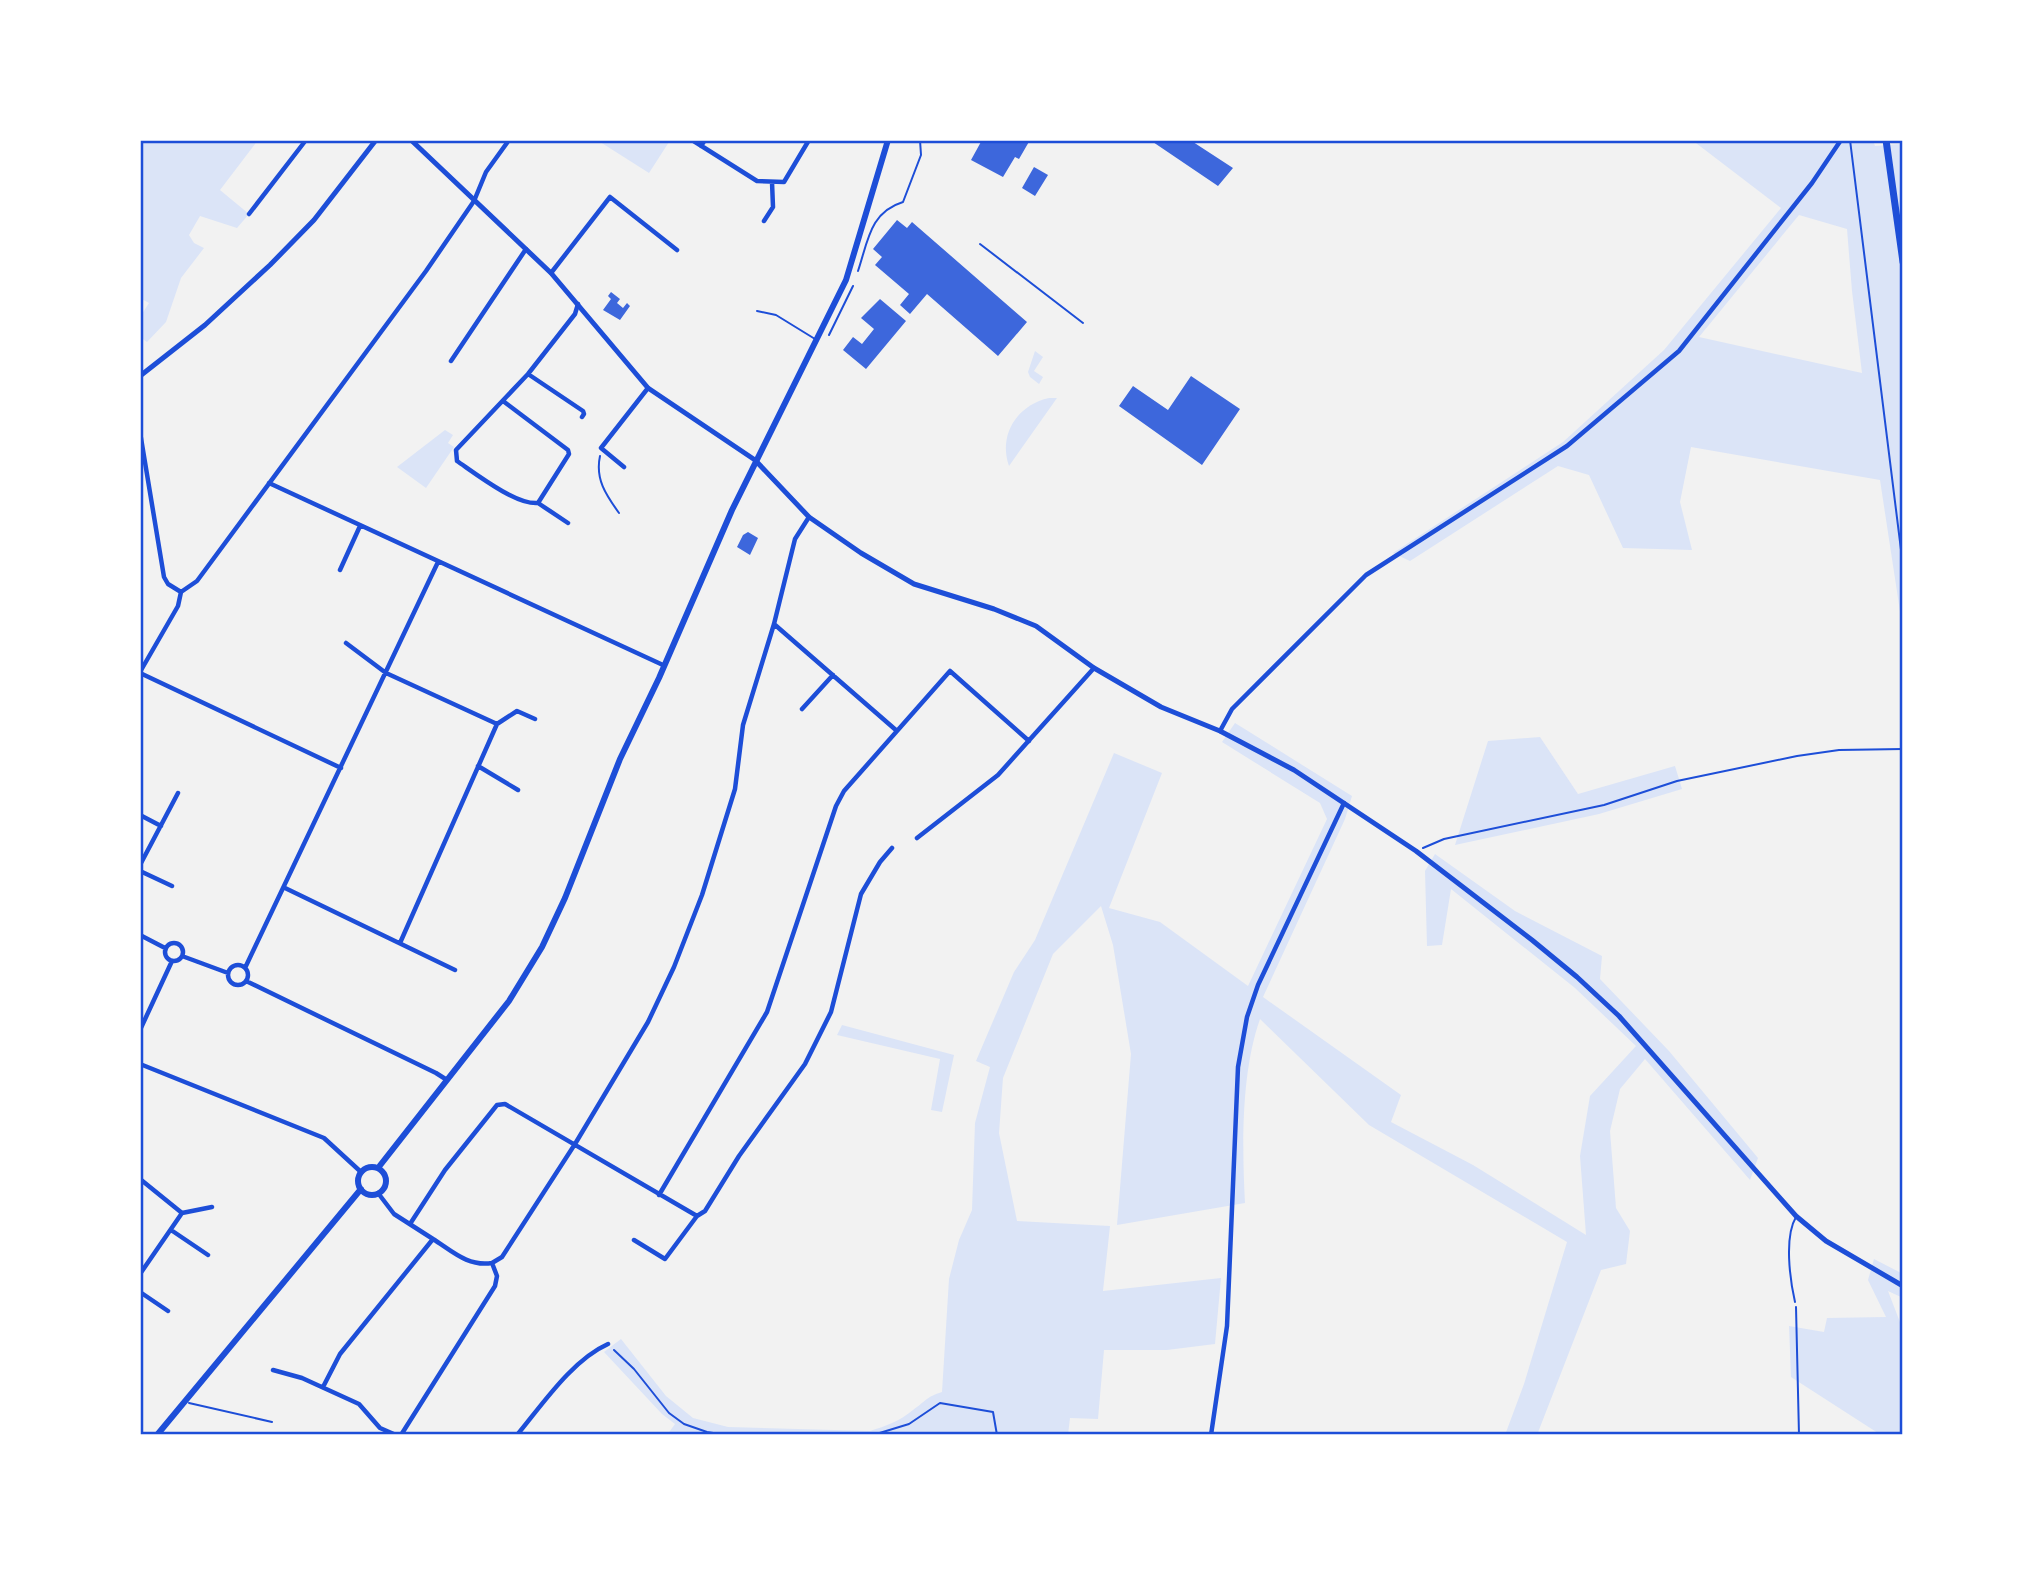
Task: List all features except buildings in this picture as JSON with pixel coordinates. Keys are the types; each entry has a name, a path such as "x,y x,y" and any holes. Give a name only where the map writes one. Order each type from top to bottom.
{"highway":[{"path":"1887,140 1903,262"}],"main road":[{"path":"378,1168 509,1001 542,947 565,898 620,759 755,460 846,280 885,141"},
{"path":"367,1168 378,1168 384,1174 385,1183 378,1193 369,1194 361,1189 358,1181 361,1172 367,1168"},
{"path":"157,1435 361,1189"}],"street":[{"path":"249,214 306,140"},
{"path":"140,376 205,325 270,265 314,220 376,140"},
{"path":"411,140 551,273 648,388 755,460 809,517 861,553 914,584 1037,626 1094,668 1160,708 1220,731 1294,770 1416,851 1559,962 1619,1016 1797,1216 1826,1241 1903,1286"},
{"path":"341,768 140,672 178,606 181,592 194,585 426,271 474,201 486,172 509,140"},
{"path":"692,140 757,181 785,182 809,140"},
{"path":"701,146 705,140"},
{"path":"1220,731 1232,709 1366,575 1567,446 1679,351 1812,183 1841,140"},
{"path":"764,221 773,206 772,181"},
{"path":"551,273 610,197 677,250"},
{"path":"452,361 526,249"},
{"path":"568,523 538,503 530,504 494,486 457,461 456,450 528,374 575,314 578,304"},
{"path":"528,374 583,411 583,417"},
{"path":"624,467 601,448 648,388"},
{"path":"503,401 568,450 569,457 538,503"},
{"path":"140,432 164,577 168,584 181,592"},
{"path":"269,483 663,665"},
{"path":"378,1193 394,1214 469,1263 492,1264 502,1256 575,1144 648,1022 684,943 702,895 735,789 743,725 774,624 794,539 809,517"},
{"path":"340,570 360,526"},
{"path":"245,968 438,562"},
{"path":"774,624 897,731"},
{"path":"346,643 386,673 497,724"},
{"path":"917,838 998,775 1094,668"},
{"path":"659,1195 767,1012 836,806 844,791 950,671 1029,741"},
{"path":"802,709 833,675"},
{"path":"400,943 497,724 517,711 535,719"},
{"path":"478,766 518,790"},
{"path":"172,886 140,868 178,793"},
{"path":"1211,1435 1227,1326 1238,1068 1247,1017 1258,985 1344,803"},
{"path":"140,815 161,826"},
{"path":"634,1240 665,1259 697,1216 705,1211 739,1156 805,1064 831,1012 861,894 880,862 892,848"},
{"path":"285,888 455,970"},
{"path":"140,936 165,948"},
{"path":"165,948 171,943 178,944 182,949 182,956"},
{"path":"165,948 165,955 172,961"},
{"path":"140,1030 172,961 182,956 228,973"},
{"path":"235,966 245,968 248,973 246,981 240,984 233,984 228,973 235,966"},
{"path":"246,981 447,1080"},
{"path":"140,1064 324,1138 361,1172"},
{"path":"410,1224 445,1170 498,1105 505,1104 697,1216"},
{"path":"140,1180 183,1213"},
{"path":"140,1274 183,1213 212,1207"},
{"path":"170,1230 208,1255"},
{"path":"323,1387 340,1354 433,1239"},
{"path":"273,1370 302,1378 359,1404 380,1428 398,1435 495,1286 497,1276 492,1264"},
{"path":"140,1292 168,1311"},
{"path":"517,1435 592,1351 608,1345"}],"lane":[{"path":"980,244 1083,323"},
{"path":"757,311 776,315 816,339"},
{"path":"1795,1302 1789,1238 1792,1223 1797,1216"},
{"path":"184,1402 272,1422"}],"path":[{"path":"920,140 920,148"},
{"path":"1850,140 1903,566"},
{"path":"601,448 599,476 603,490 619,513"},
{"path":"1416,851 1444,839 1604,805 1677,781 1785,758 1839,750 1903,749"},
{"path":"1795,1302 1799,1435"},
{"path":"608,1345 634,1369 669,1413 684,1424 726,1435"},
{"path":"873,1435 909,1424 940,1403 993,1412 998,1435"}],"shaded area":[{"path":"140,140 258,140 220,190 249,214 237,228 200,216 189,235 194,243 204,248 181,278 166,322 147,342 140,337 140,317 149,303 140,298"},
{"path":"597,140 669,140 669,142 649,173"},
{"path":"1692,140 1873,140 1875,146 1900,144 1903,140 1903,631 1880,480 1691,447 1680,502 1692,550 1623,548 1589,475 1558,466 1410,561 1393,553 1563,442 1664,350 1781,208","holes":["1799,215 1847,229 1862,373 1699,337"]},
{"path":"1035,351 1043,357 1034,371 1043,377 1039,384 1028,372"},
{"path":"1049,398 1057,398 1009,466 1006,443 1013,423 1028,407"},
{"path":"445,430 453,435 448,443 454,447 426,488 397,467"},
{"path":"1235,723 1352,796 1345,819 1263,997 1401,1095 1391,1122 1473,1165 1586,1235 1580,1156 1590,1096 1636,1046 1575,988 1451,889 1442,945 1427,946 1425,871 1435,854 1515,911 1602,956 1600,979 1669,1051 1758,1158 1750,1180 1645,1059 1620,1089 1610,1131 1616,1208 1630,1231 1626,1264 1601,1270 1537,1435 1505,1435 1524,1384 1567,1242 1369,1125 1260,1019 1246,1086 1243,1134 1245,1203 1117,1225 1131,1054 1113,945 1101,906 1053,954 1003,1078 999,1133 1017,1221 1110,1226 1103,1291 1221,1278 1215,1344 1167,1350 1104,1350 1098,1419 1070,1418 1068,1435 667,1435 675,1424 662,1414 604,1352 621,1339 666,1396 693,1418 728,1427 870,1431 898,1420 942,1392 949,1279 959,1240 972,1210 975,1123 990,1067 976,1061 1014,972 1035,940 1114,753 1162,773 1109,908 1160,922 1248,986 1327,819 1320,803 1222,742"},
{"path":"1540,737 1578,794 1675,766 1682,789 1599,814 1455,845 1488,741"},
{"path":"842,1025 954,1055 942,1112 931,1110 940,1059 837,1035"},
{"path":"1874,1259 1903,1274 1903,1298 1888,1291 1903,1330 1903,1435 1881,1435 1791,1377 1789,1326 1824,1332 1827,1318 1886,1317 1868,1280"}]}
